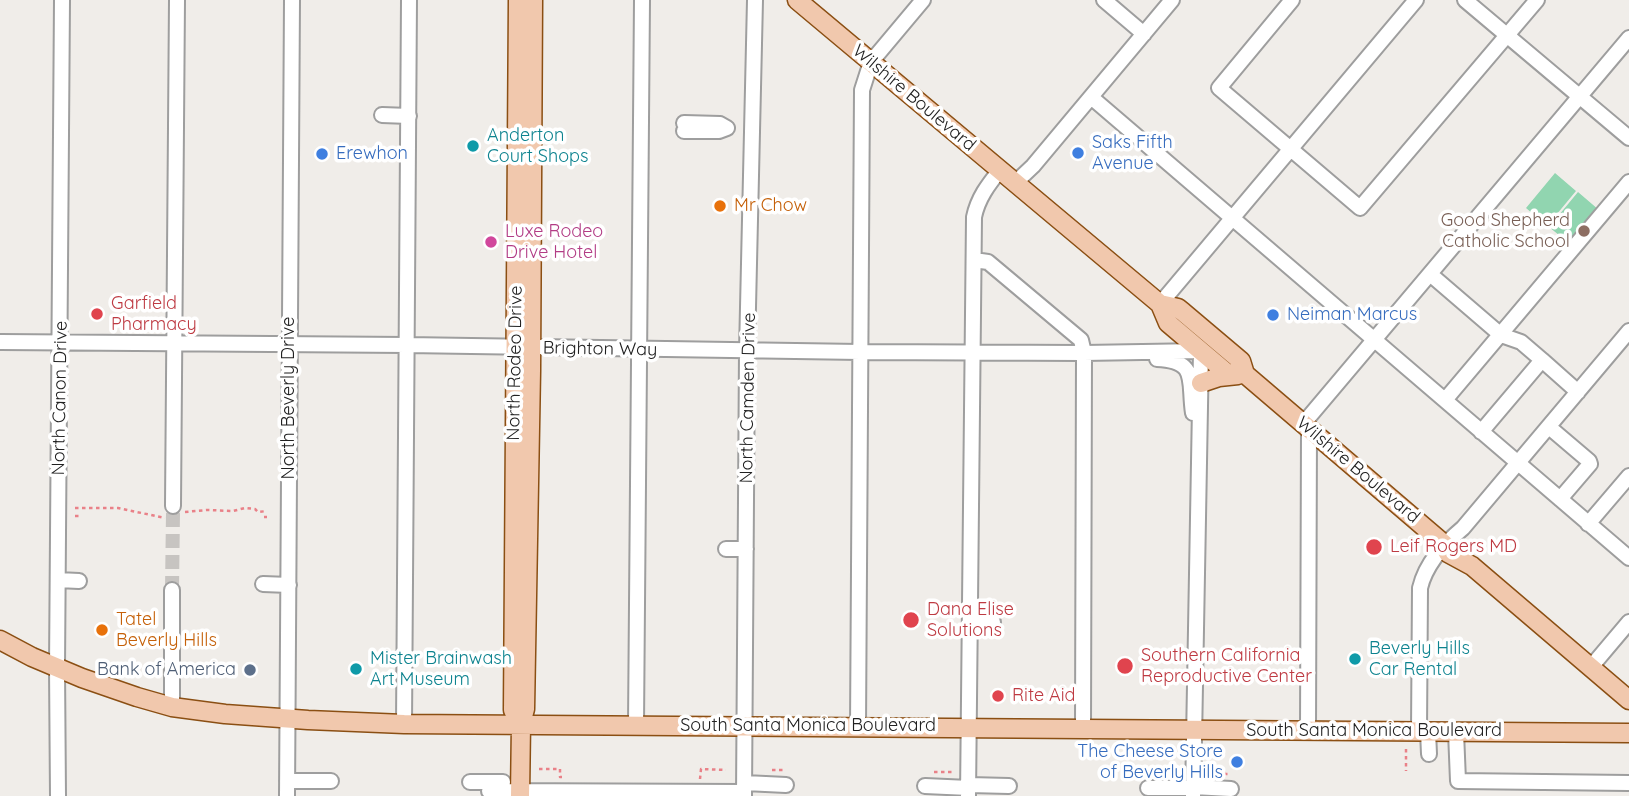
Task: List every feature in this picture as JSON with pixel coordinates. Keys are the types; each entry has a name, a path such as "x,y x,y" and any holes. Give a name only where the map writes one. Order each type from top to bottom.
{"main road":[{"name":"North Rodeo Drive","path":"518,0 524,347 525,709 521,724 520,790"},
{"name":"North Rodeo Drive","path":"524,347 533,0"},
{"name":"Wilshire Boulevard","path":"797,0 1160,304 1178,308 1183,312 1241,361 1245,374 1444,544 1448,553 1472,566 1629,700"},
{"name":"Wilshire Boulevard","path":"1160,304 1168,323 1200,351 1227,373 1245,374"},
{"path":"1201,383 1219,377 1245,374"},
{"name":"South Santa Monica Boulevard","path":"0,640 97,684 172,707 288,718 404,724 1629,733"}],"street":[{"name":"North Canon Drive","path":"58,796 62,0"},
{"path":"174,512 177,0"},
{"name":"North Beverly Drive","path":"287,789 292,0"},
{"path":"404,724 410,0"},
{"path":"636,725 642,0"},
{"name":"North Camden Drive","path":"744,790 747,351 755,0"},
{"path":"858,727 862,90 871,62 923,0"},
{"path":"1104,0 1144,33"},
{"path":"1015,183 1033,166 1172,0"},
{"path":"1292,0 1219,88 1360,208 1537,0"},
{"path":"1160,304 1416,0"},
{"path":"1465,0 1629,138"},
{"path":"1308,730 1306,426 1374,340 1629,38"},
{"path":"1091,97 1629,558"},
{"path":"382,115 408,116"},
{"path":"684,127 719,131 727,128 752,128"},
{"path":"968,792 974,217 984,191 1000,170"},
{"path":"1445,400 1629,182"},
{"path":"974,260 988,262 1081,340 1085,353 1083,729"},
{"path":"1430,274 1501,335 1521,342 1578,392"},
{"path":"1425,754 1420,588 1425,573 1444,544 1463,528 1519,464 1629,331"},
{"name":"Brighton Way","path":"0,342 524,347 622,342 638,349 747,351 1200,351"},
{"path":"1193,792 1200,351"},
{"path":"1085,353 1095,358 1172,360 1183,365 1189,373 1192,412 1200,429"},
{"path":"1481,432 1542,360"},
{"path":"1549,427 1590,464 1560,499"},
{"path":"1588,524 1629,476"},
{"path":"726,549 747,549"},
{"path":"58,580 79,581"},
{"path":"263,584 289,585"},
{"path":"172,590 172,707"},
{"path":"971,621 993,622"},
{"path":"1591,667 1629,622"},
{"path":"1456,732 1458,780 1622,787"},
{"path":"927,779 968,792"},
{"path":"489,791 520,790 563,780"},
{"path":"287,789 331,781"},
{"path":"697,781 763,792"},
{"path":"470,782 542,792 718,792 786,785"},
{"path":"1148,788 1193,792"},
{"path":"287,789 309,789"},
{"path":"1167,795 1231,789"},
{"path":"941,795 1004,791"}],"path":[{"path":"75,508 118,508 150,515 251,508 258,512 267,511"},
{"path":"75,516 80,516"},
{"path":"1406,749 1406,771"},
{"path":"539,769 560,769 560,777 563,780"},
{"path":"697,781 700,779 701,769 726,770"},
{"path":"927,779 952,772"},
{"path":"1210,774 1229,774"}],"green space":[{"path":"1555,173 1576,191 1547,226 1526,208"},
{"path":"1578,192 1599,210 1570,244 1549,227"}],"tunnel":[{"path":"172,590 173,512"}],"place":[{"name":"Anderton Court Shops","path":"473,146"},
{"name":"Saks Fifth Avenue","path":"1078,153"},
{"name":"Erewhon","path":"322,154"},
{"name":"Mr Chow","path":"720,206"},
{"name":"Good Shepherd Catholic School","path":"1584,231"},
{"name":"Luxe Rodeo Drive Hotel","path":"491,242"},
{"name":"Garfield Pharmacy","path":"97,314"},
{"name":"Neiman Marcus","path":"1273,315"},
{"name":"Leif Rogers MD","path":"1374,547"},
{"name":"Dana Elise Solutions","path":"911,620"},
{"name":"Tatel Beverly Hills","path":"102,630"},
{"name":"Beverly Hills Car Rental","path":"1355,659"},
{"name":"Southern California Reproductive Center","path":"1125,666"},
{"name":"Mister Brainwash Art Museum","path":"356,669"},
{"name":"Bank of America","path":"250,670"},
{"name":"Rite Aid","path":"998,696"},
{"name":"The Cheese Store of Beverly Hills","path":"1237,762"}]}
